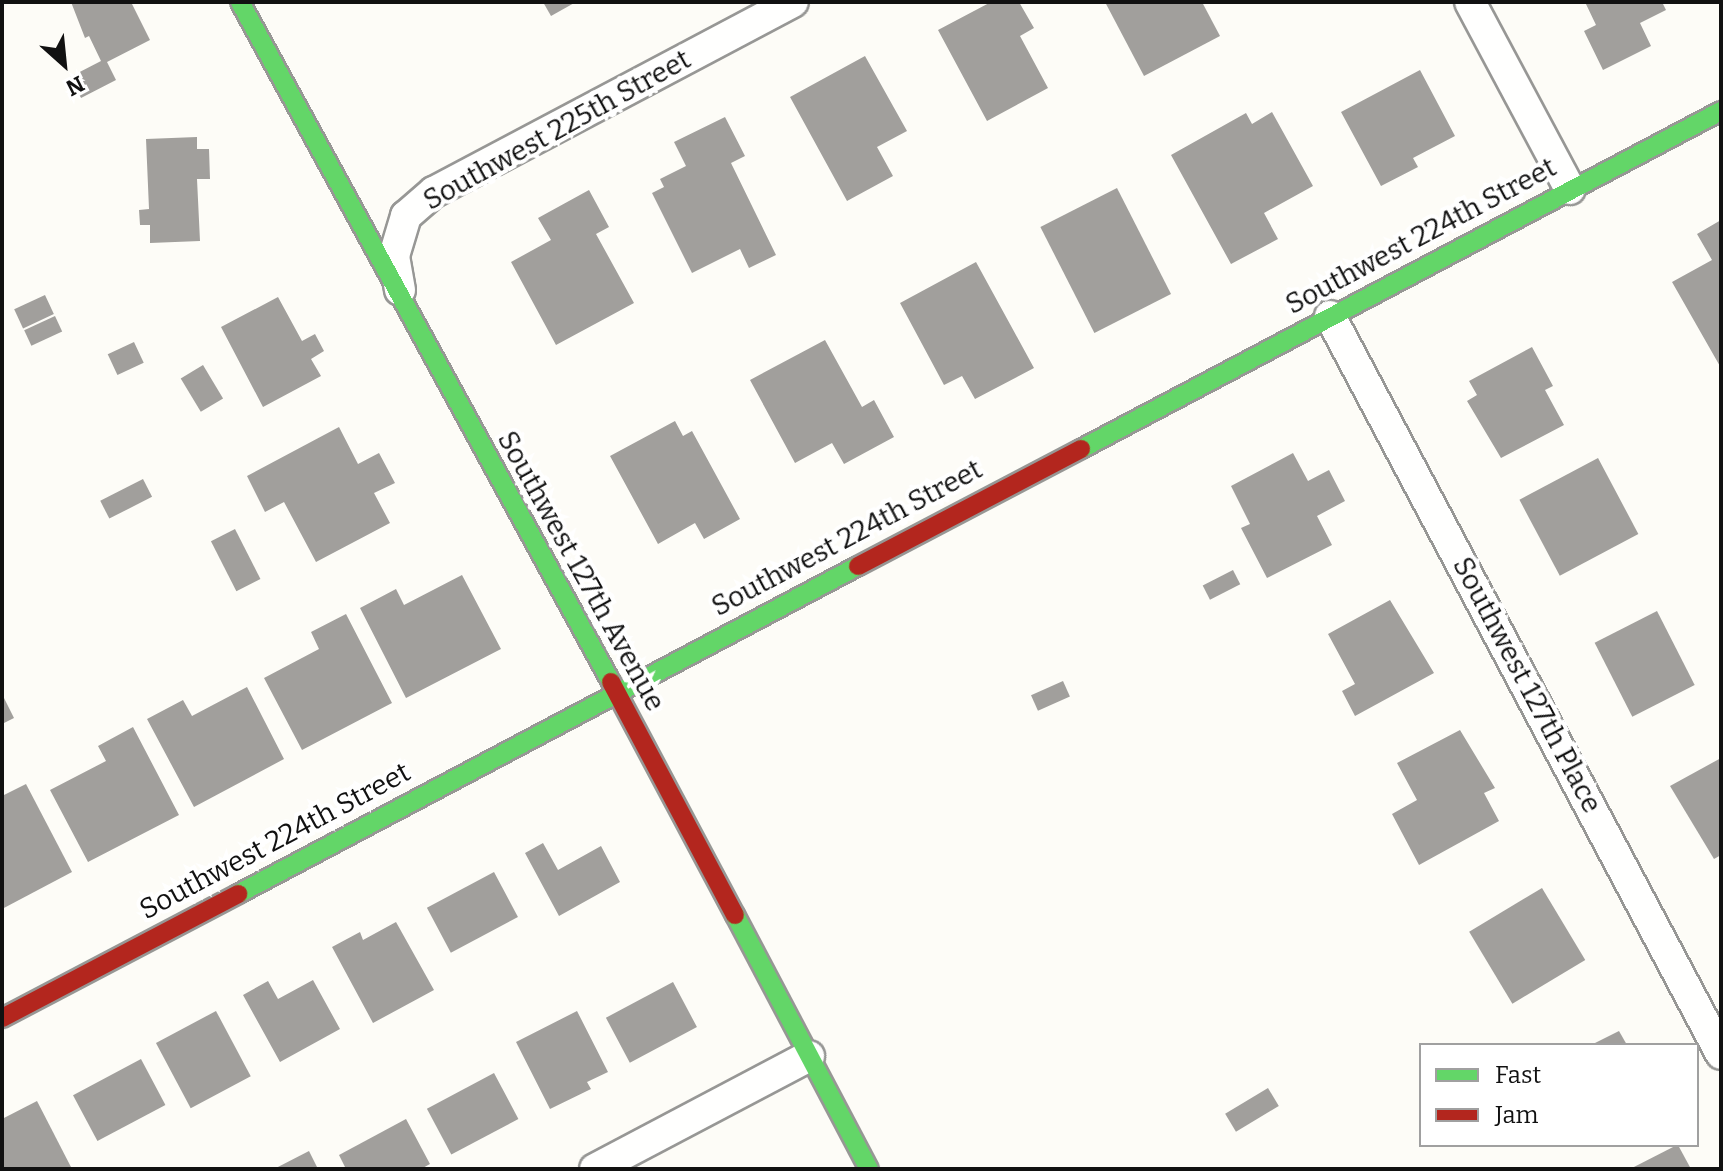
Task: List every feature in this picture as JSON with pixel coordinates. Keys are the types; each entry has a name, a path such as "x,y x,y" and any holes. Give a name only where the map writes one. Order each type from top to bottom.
{"street":[{"name":"Southwest 127th Avenue","path":"240,2 403,308 615,691 869,1169"},
{"name":"Southwest 225th Street","path":"403,308 394,256 406,216 434,192 793,2"},
{"path":"1470,2 1570,189"},
{"name":"Southwest 224th Street","path":"2,1018 615,691 1721,111"},
{"name":"Southwest 127th Place","path":"1330,316 1721,1054"},
{"path":"595,1169 809,1056"}],"building":[{"path":"71,2 131,2 150,40 107,62 116,80 81,98 70,77 101,61 89,36 85,38"},
{"path":"543,2 576,2 551,16"},
{"path":"991,2 1019,2 1034,28 1020,36 1048,88 987,121 938,30"},
{"path":"1105,2 1202,2 1220,36 1144,76"},
{"path":"1585,2 1662,2 1666,10 1640,23 1651,46 1603,70 1584,31 1596,25"},
{"path":"865,56 907,131 877,147 893,176 847,201 790,97"},
{"path":"1420,70 1455,136 1413,158 1418,167 1381,186 1341,112"},
{"path":"1272,112 1313,186 1264,213 1278,239 1231,264 1171,155 1246,113 1252,124"},
{"path":"725,117 745,156 731,163 776,255 749,268 740,249 692,273 652,193 664,187 660,179 686,166 674,142"},
{"path":"197,137 197,149 209,149 210,179 197,179 200,241 150,243 150,225 140,225 139,210 149,209 146,139"},
{"path":"1117,188 1171,294 1094,333 1040,227"},
{"path":"589,190 609,227 596,234 634,303 556,345 511,262 551,240 538,218"},
{"path":"1721,220 1721,368 1672,282 1712,260 1697,234"},
{"path":"976,262 1034,368 975,399 962,376 944,385 900,303"},
{"path":"45,295 54,314 23,328 14,309"},
{"path":"278,297 302,341 315,334 324,351 311,359 321,376 263,407 221,327"},
{"path":"55,316 62,331 31,346 24,330"},
{"path":"825,340 862,407 874,400 894,437 844,464 832,443 795,463 750,380"},
{"path":"134,342 144,363 117,375 108,354"},
{"path":"1532,347 1553,386 1545,390 1564,425 1501,458 1467,401 1477,395 1469,381"},
{"path":"203,365 223,398 201,412 181,378"},
{"path":"675,421 683,436 692,431 740,519 704,539 695,523 658,544 610,456"},
{"path":"339,427 358,464 379,453 395,483 374,493 390,523 316,562 284,502 265,512 247,476"},
{"path":"1293,453 1308,481 1329,470 1345,501 1317,516 1332,545 1267,578 1241,528 1250,524 1231,486"},
{"path":"1598,458 1638,534 1560,576 1519,500"},
{"path":"143,479 152,497 109,519 100,501"},
{"path":"235,529 260,579 236,591 211,541"},
{"path":"1233,570 1240,584 1210,600 1203,585"},
{"path":"462,575 501,649 406,698 360,608 396,589 404,605"},
{"path":"1390,600 1434,673 1355,716 1342,691 1355,684 1328,634"},
{"path":"1657,611 1695,685 1632,717 1595,643"},
{"path":"346,614 392,703 302,750 264,678 319,649 311,632"},
{"path":"1063,681 1070,697 1038,711 1031,695"},
{"path":"247,687 284,759 194,807 147,719 183,700 192,716"},
{"path":"2,694 14,718 2,724"},
{"path":"133,727 179,815 88,862 50,790 106,761 98,746"},
{"path":"1460,730 1495,788 1484,793 1499,821 1419,865 1392,814 1417,800 1397,763"},
{"path":"1721,758 1721,855 1714,859 1670,786"},
{"path":"26,784 72,872 2,909 2,796"},
{"path":"543,843 558,870 601,846 620,882 559,916 525,853"},
{"path":"494,872 518,917 451,953 427,908"},
{"path":"1542,888 1585,960 1512,1004 1469,932"},
{"path":"396,922 434,990 373,1023 332,947 360,932 363,940"},
{"path":"313,980 340,1029 280,1062 243,995 268,981 278,999"},
{"path":"673,982 697,1027 630,1063 606,1018"},
{"path":"216,1011 251,1076 191,1108 156,1043"},
{"path":"577,1011 608,1072 587,1082 591,1089 550,1109 516,1042"},
{"path":"1619,1031 1626,1043 1595,1043"},
{"path":"141,1059 165,1105 97,1141 73,1095"},
{"path":"494,1073 518,1119 451,1155 427,1109"},
{"path":"1268,1088 1279,1106 1236,1132 1225,1114"},
{"path":"37,1101 72,1169 2,1169 2,1119"},
{"path":"406,1119 430,1164 421,1169 346,1169 339,1155"},
{"path":"1673,1147 1679,1147 1691,1169 1630,1169"},
{"path":"309,1151 318,1169 274,1169"}],"traffic: fast":[{"path":"240,2 611,682"},
{"path":"1081,449 1721,111"},
{"path":"238,894 858,566"},
{"path":"735,915 869,1169"}],"traffic: jam":[{"path":"858,566 1081,449"},
{"path":"611,682 735,915"},
{"path":"2,1018 238,894"}]}
